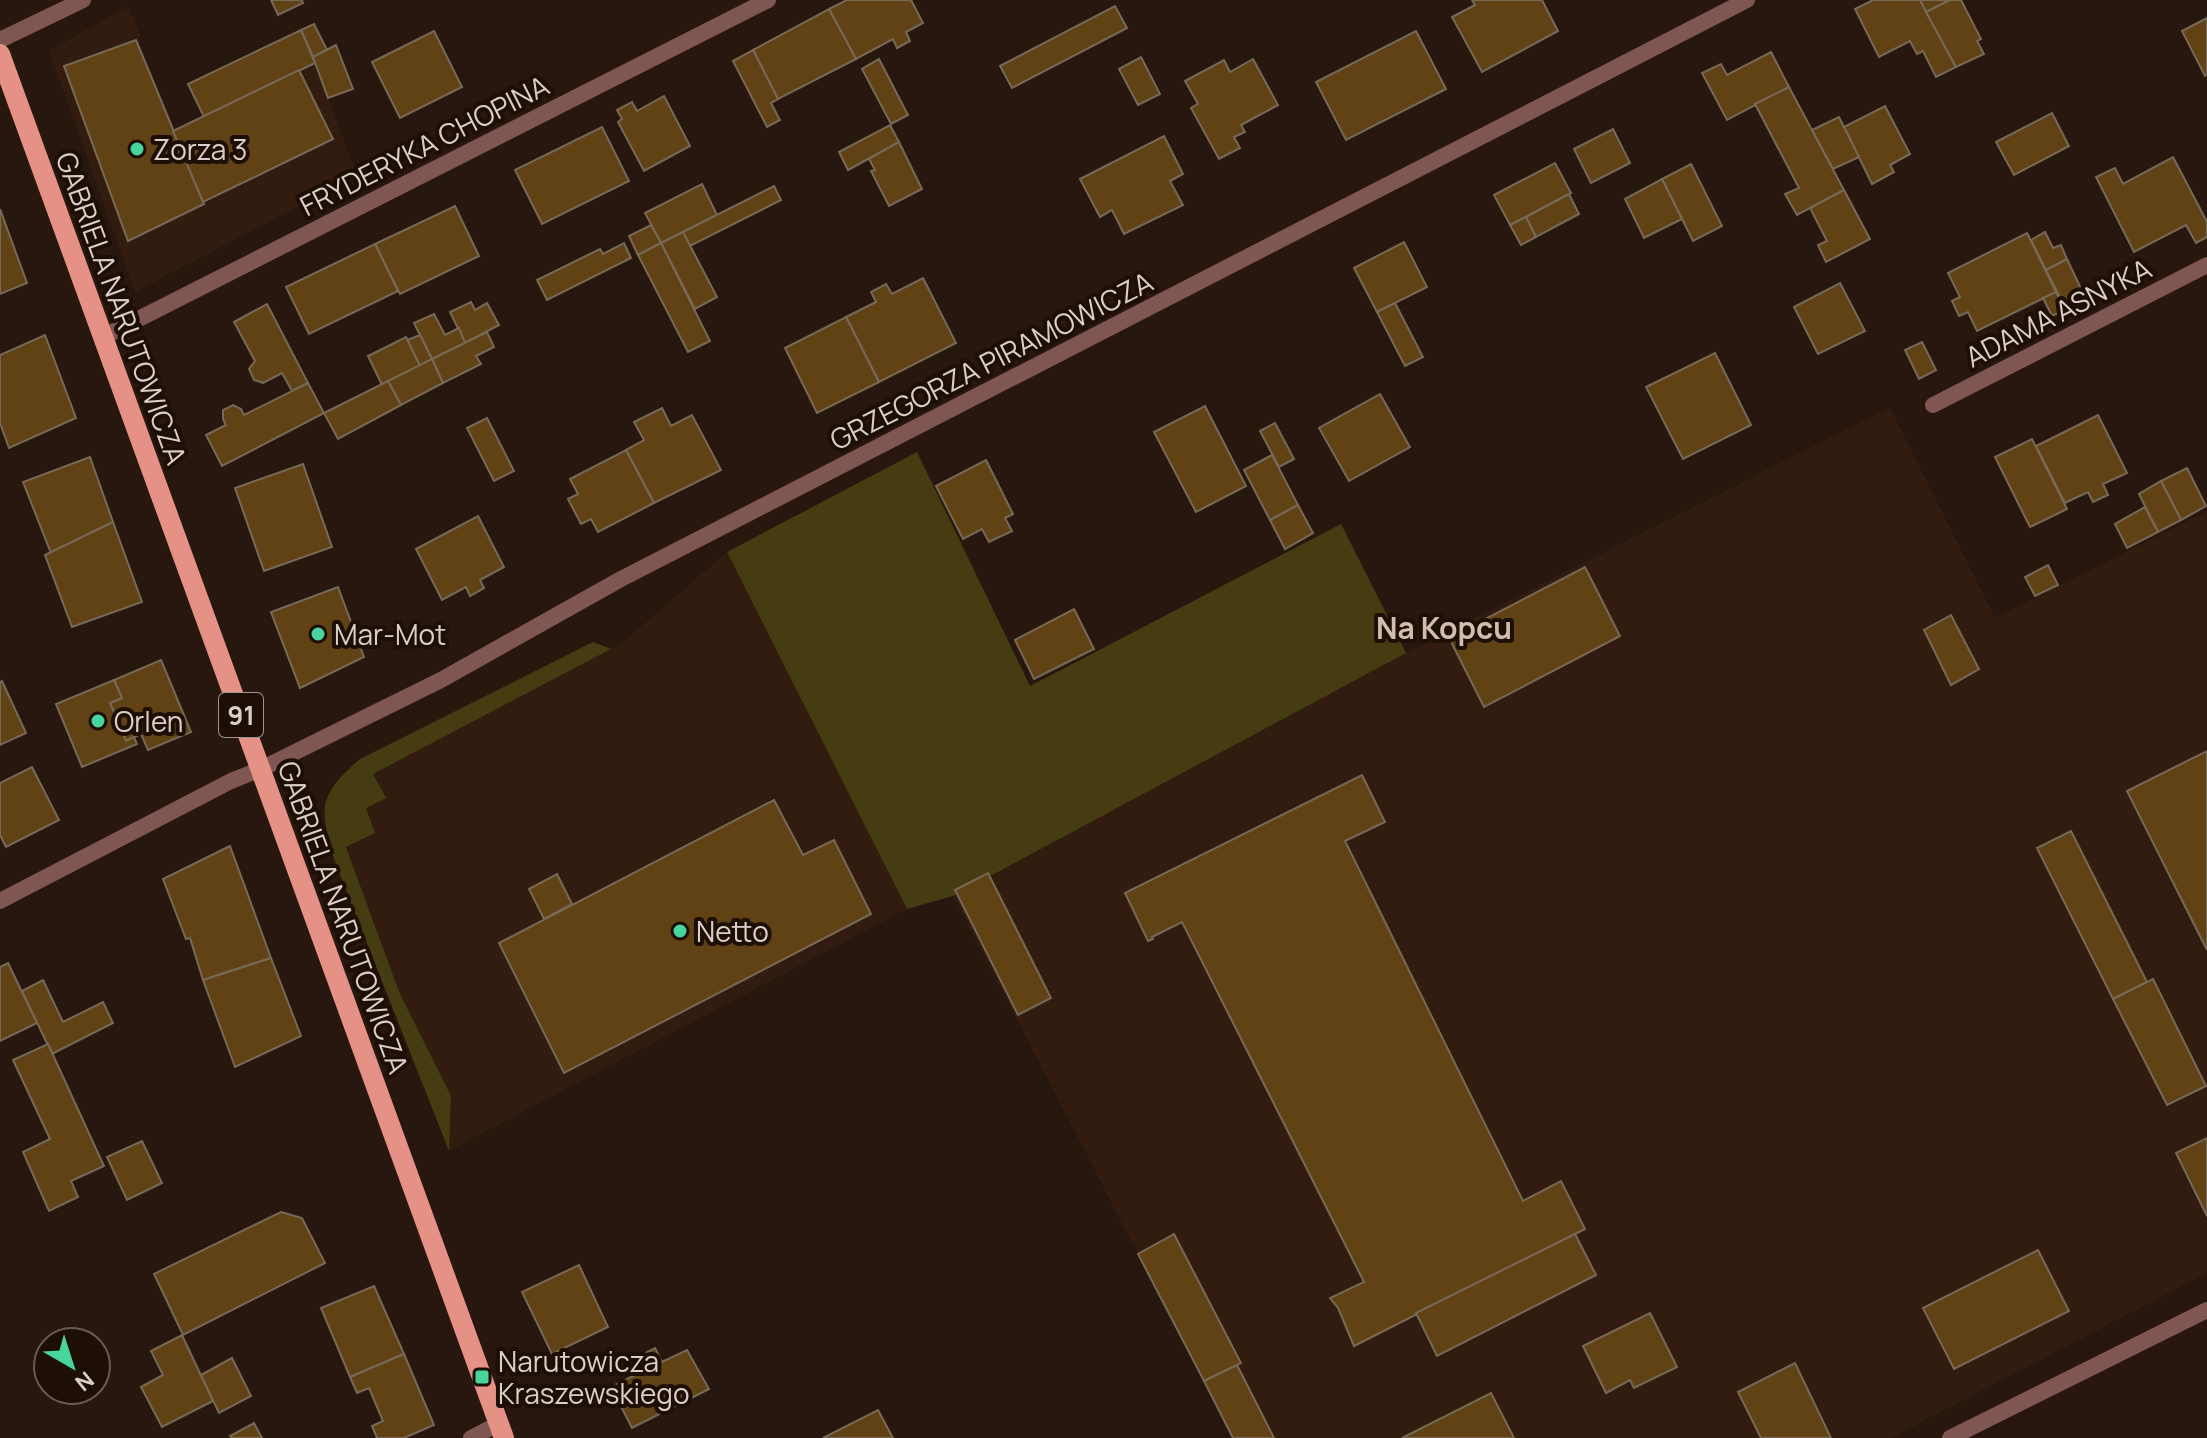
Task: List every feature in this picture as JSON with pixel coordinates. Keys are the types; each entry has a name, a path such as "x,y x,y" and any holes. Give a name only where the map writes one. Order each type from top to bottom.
{"main road":[{"name":"GABRIELA NARUTOWICZA","path":"0,54 501,1431"}],"street":[{"path":"0,40 83,0"},
{"name":"FRYDERYKA CHOPINA","path":"103,337 768,0"},
{"name":"GRZEGORZA PIRAMOWICZA","path":"0,901 231,781 441,680 621,579 1747,0"},
{"name":"ADAMA ASNYKA","path":"1933,405 2207,265"},
{"path":"1950,1438 2207,1310"},
{"path":"471,1438 501,1431"}],"shaded area":[{"path":"128,6 141,36 136,41 174,131 315,63 357,176 135,292 49,51"},
{"path":"1890,407 1995,618 2207,511 2207,1273 1891,1438 1233,1438 953,896 1406,653"},
{"path":"917,452 1030,686 1341,524 1406,653 953,896 907,909 727,552"},
{"path":"727,552 907,909 449,1151 451,1096 400,994 346,847 375,833 365,808 373,774 624,641"},
{"path":"593,642 611,649 373,774 386,798 366,808 375,833 346,847 400,994 451,1096 449,1151 335,862 326,829 325,805 335,784 360,759"}],"building":[{"path":"271,0 302,0 303,3 278,15"},
{"path":"847,0 911,0 923,23 906,32 910,41 897,48 893,39 856,59 829,9"},
{"path":"1472,0 1542,0 1558,31 1482,72 1452,17 1475,5"},
{"path":"1873,0 1920,0 1956,67 1936,77 1923,51 1917,54 1910,41 1879,57 1855,9"},
{"path":"1920,0 1950,0 1926,12"},
{"path":"1950,0 1961,0 1981,39 1977,41 1984,54 1956,67 1926,12"},
{"path":"1115,6 1127,28 1012,88 1000,66"},
{"path":"829,9 856,59 778,99 753,50"},
{"path":"2207,18 2207,75 2205,76 2182,31"},
{"path":"314,24 327,50 313,57 301,30"},
{"path":"301,30 315,63 204,117 188,84"},
{"path":"434,31 462,87 400,118 372,62"},
{"path":"1416,31 1446,89 1346,140 1316,82"},
{"name":"Zorza 3","path":"136,40 204,204 128,241 64,66"},
{"path":"336,45 353,89 328,98 313,57"},
{"path":"753,50 778,99 771,103 780,120 767,127 733,61"},
{"path":"1771,52 1789,87 1727,120 1702,73 1721,64 1727,75"},
{"path":"1141,57 1160,94 1138,105 1119,69"},
{"path":"879,59 908,115 891,124 862,69"},
{"path":"1253,59 1278,105 1241,125 1245,132 1234,137 1240,148 1219,159 1191,108 1198,104 1185,81 1224,60 1230,72"},
{"path":"299,70 333,139 203,202 173,131"},
{"path":"1789,87 1844,190 1797,215 1785,194 1799,188 1755,104"},
{"path":"664,96 690,146 644,171 618,122 622,119 617,110 632,102 637,111"},
{"path":"1885,106 1910,154 1890,165 1894,172 1872,184 1844,127"},
{"path":"2052,113 2069,146 2014,175 1996,142"},
{"path":"1839,117 1859,157 1833,169 1812,130"},
{"path":"890,125 899,142 848,170 839,152"},
{"path":"602,127 629,181 542,224 515,170"},
{"path":"1613,129 1630,163 1591,183 1574,149"},
{"path":"1164,136 1183,174 1170,181 1183,205 1124,234 1112,210 1100,217 1080,179"},
{"path":"899,142 922,189 889,206 871,171 875,170 869,159"},
{"path":"2173,157 2207,222 2207,237 2196,243 2186,225 2134,252 2096,177 2115,168 2123,184"},
{"path":"1555,163 1571,193 1510,225 1494,195"},
{"path":"1691,164 1722,226 1693,241 1662,179"},
{"path":"1662,179 1682,219 1644,238 1625,199"},
{"path":"702,184 717,215 661,243 645,213"},
{"path":"774,186 781,200 690,246 683,232"},
{"path":"1844,190 1870,239 1826,262 1818,245 1827,241 1810,208"},
{"path":"1569,194 1579,214 1536,237 1526,217"},
{"path":"455,206 479,256 400,294 375,244"},
{"path":"0,209 27,283 0,294"},
{"path":"1526,217 1536,237 1521,245 1510,225"},
{"path":"651,225 661,243 638,255 629,236"},
{"path":"683,232 717,297 695,309 661,243"},
{"path":"2045,232 2053,248 2061,245 2067,259 2046,270 2031,240"},
{"path":"2027,233 2056,292 1977,331 1968,312 1959,316 1952,301 1960,297 1948,273"},
{"path":"1404,242 1427,287 1377,312 1354,268"},
{"path":"624,243 631,258 547,300 537,280 600,249 603,254"},
{"path":"661,243 710,341 688,352 638,255"},
{"path":"375,244 398,291 309,334 286,287"},
{"path":"2067,259 2085,297 2065,307 2046,270"},
{"path":"923,278 956,343 879,382 846,317 876,302 871,292 886,284 892,294"},
{"path":"1840,283 1865,331 1818,354 1794,307"},
{"path":"2056,292 2065,310 2052,316 2043,298"},
{"path":"471,302 475,310 487,303 499,325 465,343 450,312"},
{"path":"1395,303 1423,357 1405,366 1377,312"},
{"path":"267,304 308,383 292,391 282,373 263,383 254,380 249,369 255,361 234,322"},
{"path":"434,314 445,335 459,328 465,343 432,359 414,323"},
{"path":"846,317 879,382 817,413 785,348"},
{"path":"487,332 494,347 476,356 481,364 443,383 432,359"},
{"path":"45,335 76,418 9,448 0,423 0,355"},
{"path":"420,335 432,359 420,366 407,340"},
{"path":"406,337 420,366 382,385 368,356"},
{"path":"1922,342 1936,370 1919,379 1905,350"},
{"path":"1715,353 1751,425 1683,459 1646,387"},
{"path":"432,359 443,383 401,405 388,381"},
{"path":"388,381 401,405 338,439 324,413"},
{"path":"308,383 324,413 222,466 206,435 226,425 223,410 233,405 241,409 244,415"},
{"path":"1380,394 1410,447 1349,481 1319,428"},
{"path":"1205,406 1246,486 1196,512 1154,432"},
{"path":"662,408 671,426 692,415 721,470 654,503 626,450 644,440 634,422"},
{"path":"2098,415 2127,473 2103,484 2108,495 2093,502 2088,492 2065,503 2036,446"},
{"path":"487,418 514,471 494,481 467,428"},
{"path":"1275,423 1294,459 1279,467 1260,431"},
{"path":"2032,439 2067,509 2030,527 1995,457"},
{"path":"626,450 654,503 598,532 591,519 581,524 568,499 578,494 570,479"},
{"path":"1272,455 1298,505 1270,520 1244,470"},
{"path":"90,457 113,522 51,553 23,482"},
{"path":"986,460 1013,514 1005,518 1012,531 989,542 982,529 963,539 936,486"},
{"path":"303,464 332,547 264,571 235,488"},
{"path":"2187,468 2206,506 2181,520 2161,481"},
{"path":"2161,481 2181,520 2158,532 2139,494"},
{"path":"1298,505 1313,533 1285,549 1270,520"},
{"path":"2145,507 2158,532 2127,548 2115,524"},
{"path":"478,516 504,567 480,580 484,588 470,596 466,587 442,600 416,549"},
{"path":"113,522 142,602 72,627 45,555"},
{"path":"2048,565 2058,585 2035,596 2025,577"},
{"path":"1585,567 1620,636 1484,707 1449,638"},
{"name":"Mar-Mot","path":"338,587 364,657 300,688 271,612"},
{"path":"1074,609 1094,649 1034,679 1015,640"},
{"path":"1951,615 1979,669 1951,685 1924,630"},
{"path":"161,660 191,732 148,750 141,734 126,741 110,703 122,698 114,680"},
{"path":"114,680 122,698 110,703 126,741 134,737 137,744 82,767 56,704"},
{"path":"0,682 26,733 0,745"},
{"path":"2207,751 2207,950 2127,791"},
{"path":"32,767 59,820 6,847 0,835 0,783"},
{"path":"1362,775 1385,822 1345,841 1523,1201 1561,1181 1585,1229 1354,1346 1338,1308 1330,1298 1364,1282 1182,922 1148,941 1125,893"},
{"name":"Netto","path":"774,800 803,855 834,840 871,914 564,1073 499,943"},
{"path":"2071,831 2147,982 2113,999 2037,848"},
{"path":"230,846 271,958 203,980 190,938 186,939 163,879"},
{"path":"988,873 1051,998 1018,1015 955,890"},
{"path":"557,874 572,904 544,919 529,889"},
{"path":"271,958 301,1036 235,1067 203,980"},
{"path":"8,963 37,1023 0,1041 0,967"},
{"path":"2153,979 2206,1086 2167,1105 2113,999"},
{"path":"43,980 63,1022 103,1002 113,1023 52,1054 22,991"},
{"path":"48,1044 104,1166 71,1181 78,1197 49,1211 23,1152 50,1139 13,1060"},
{"path":"2207,1138 2207,1216 2176,1153"},
{"path":"142,1141 162,1183 127,1200 107,1157"},
{"path":"281,1212 302,1218 325,1263 183,1335 154,1274"},
{"path":"1174,1234 1241,1363 1204,1381 1138,1254"},
{"path":"1575,1234 1596,1275 1437,1356 1416,1313"},
{"path":"2038,1250 2069,1311 1954,1369 1923,1308"},
{"path":"579,1265 608,1327 552,1354 522,1292"},
{"path":"374,1286 404,1354 350,1377 321,1308"},
{"path":"1650,1313 1677,1367 1634,1388 1630,1380 1606,1393 1583,1346"},
{"path":"182,1335 213,1401 162,1427 141,1387 163,1375 151,1351"},
{"path":"655,1348 662,1362 687,1350 709,1389 632,1428 611,1387 637,1374 630,1361"},
{"path":"404,1354 434,1425 404,1438 377,1438 372,1426 383,1421 369,1388 357,1393 350,1377"},
{"path":"232,1358 251,1396 219,1413 201,1375"},
{"path":"1795,1363 1831,1438 1761,1438 1738,1392"},
{"path":"1237,1365 1274,1438 1233,1438 1204,1381"},
{"path":"1491,1393 1514,1438 1402,1438"},
{"path":"878,1410 893,1438 823,1438"},
{"path":"254,1423 262,1438 230,1436"}],"place":[{"name":"Zorza 3","path":"137,149"},
{"name":"Mar-Mot","path":"318,634"},
{"name":"Orlen","path":"98,721"},
{"name":"Netto","path":"680,931"},
{"name":"Narutowicza Kraszewskiego","path":"482,1377"}],"district":[{"name":"Na Kopcu","path":"1444,627"}]}
